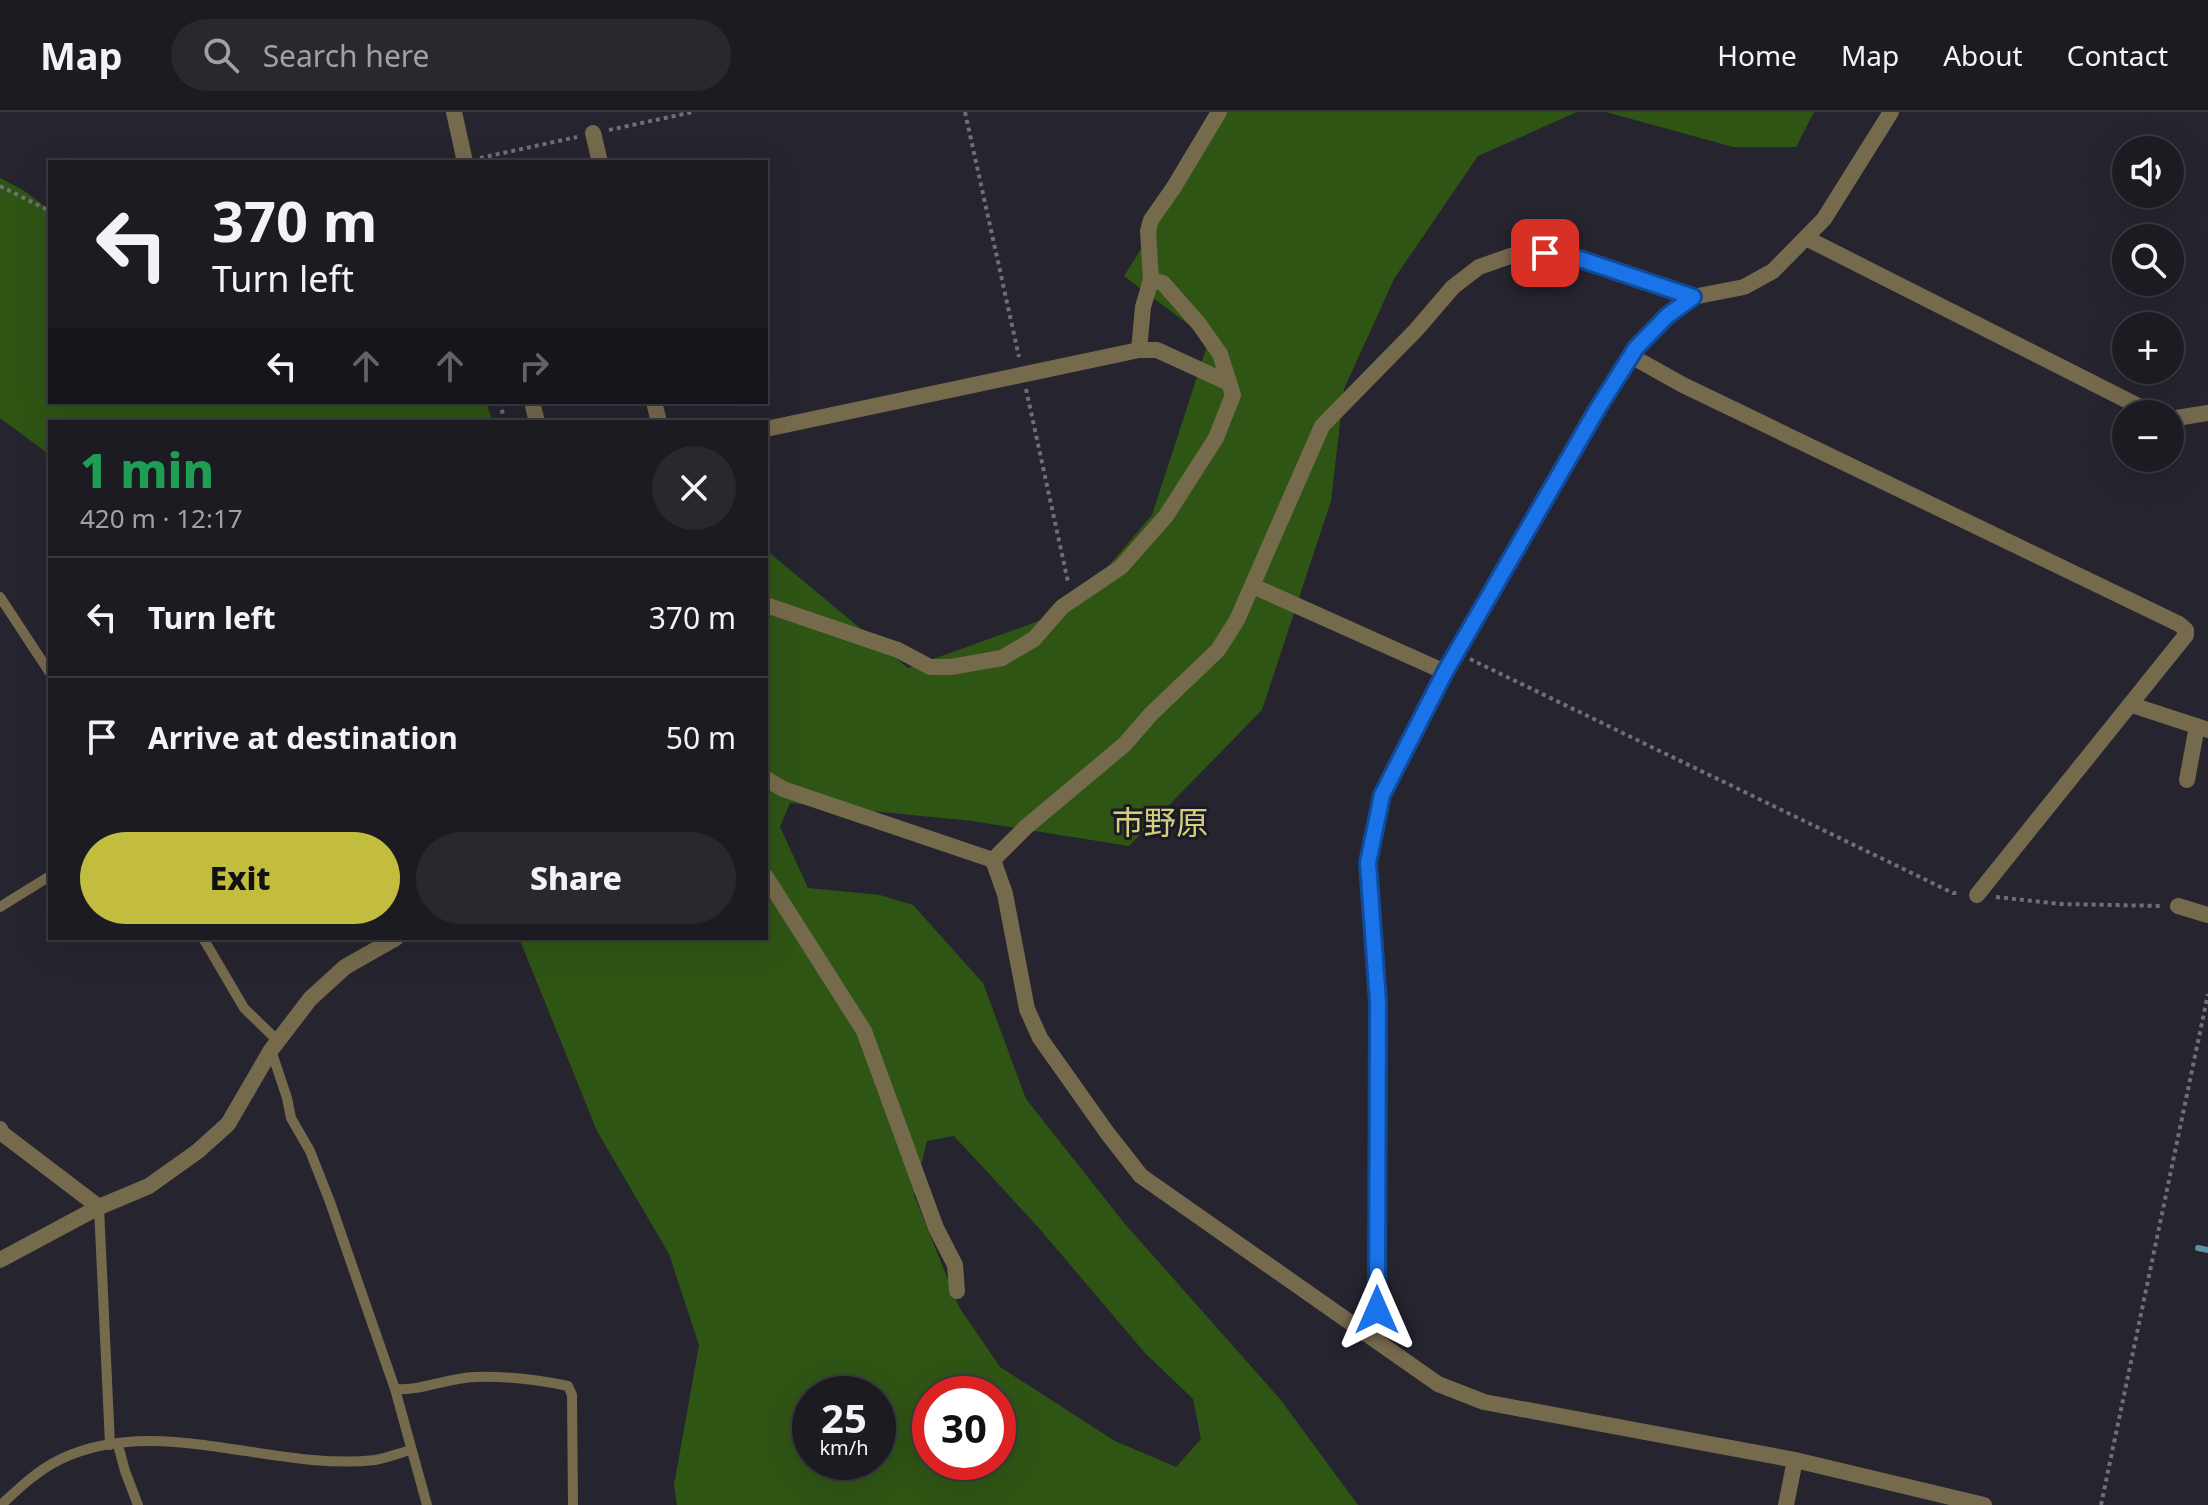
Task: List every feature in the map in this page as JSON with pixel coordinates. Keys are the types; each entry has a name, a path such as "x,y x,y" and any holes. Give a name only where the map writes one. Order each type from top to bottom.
{"street":[{"path":"454,112 465,160"},
{"path":"1139,350 1143,307 1151,280 1148,231 1151,220 1219,112"},
{"path":"1377,1341 1378,1002 1368,863 1382,795 1445,672 1631,356 1667,316 1693,297 1744,287 1773,271 1824,219 1891,112"},
{"path":"593,133 600,160"},
{"path":"1806,238 2126,400"},
{"path":"993,860 1026,827 1125,744 1151,714 1218,650 1253,586 1322,426 1416,330 1453,287 1479,267 1522,252 1568,255 1693,297"},
{"path":"768,606 898,650 930,667 951,667 1002,658 1034,639 1062,607 1121,567 1166,516 1216,438 1233,395 1220,354 1199,324 1163,283 1151,280"},
{"path":"768,429 1139,350 1157,350 1229,383"},
{"path":"1631,356 1683,385 2186,630 2186,635 2132,705 1977,895"},
{"path":"2184,417 2208,413"},
{"path":"1253,586 1445,672"},
{"path":"2132,705 2202,728 2187,780"},
{"path":"768,780 783,789 993,860"},
{"path":"993,860 1005,894 1027,1009 1040,1038 1141,1176 1438,1384 1484,1402 1795,1460 1984,1505"},
{"path":"768,880 864,1031 936,1228 955,1265 957,1291"},
{"path":"2178,906 2208,915"},
{"path":"0,1260 99,1207 149,1186 198,1151 228,1124 274,1046 310,999 373,943"},
{"path":"0,1129 99,1207"},
{"path":"1786,1505 1795,1460"}],"lane":[{"path":"0,597 48,670"},
{"path":"0,907 48,877"},
{"path":"204,940 244,1008 274,1046 291,1118 310,1151 330,1202 395,1389 427,1505"},
{"path":"99,1207 114,1445 138,1505"},
{"path":"395,1389 409,1390 474,1377 552,1382 568,1386 572,1395 573,1505"},
{"path":"1,1505 33,1475 59,1460 83,1450 114,1445 198,1443 335,1461 377,1460 411,1450"}],"path":[{"path":"965,112 1068,582"},
{"path":"0,186 48,210"},
{"path":"500,404 503,415"},
{"path":"1457,652 1953,893 2061,904 2178,906"},
{"path":"2101,1505 2208,994"}],"green space":[{"path":"1227,112 1577,112 1478,156 1394,279 1344,389 1331,501 1262,710 1129,846 972,821 790,803 780,827 808,888 880,895 913,905 983,983 1026,1099 1125,1224 1280,1399 1358,1505 677,1505 674,1485 699,1345 669,1254 597,1131 520,940 768,940 768,552 908,668 1072,609 1152,515 1209,340 1124,276","holes":["954,1136 1038,1227 1145,1353 1193,1399 1201,1439 1176,1467 1115,1441 1016,1377 1016,1480 912,1480 912,1376 1014,1376 1000,1367 959,1307 914,1195 927,1141"]},
{"path":"1606,112 1814,112 1796,147 1733,147"},
{"path":"0,178 48,209 48,404 487,404 492,420 48,420 48,454 0,418"}],"waterway":[{"path":"2198,1248 2208,1250"}],"district":[{"name":"市野原","path":"1160,823"}],"route":[{"path":"1377,1310 1378,1002 1368,863 1382,795 1445,672 1598,408 1636,348 1667,316 1693,297 1568,255 1545,253"}]}
